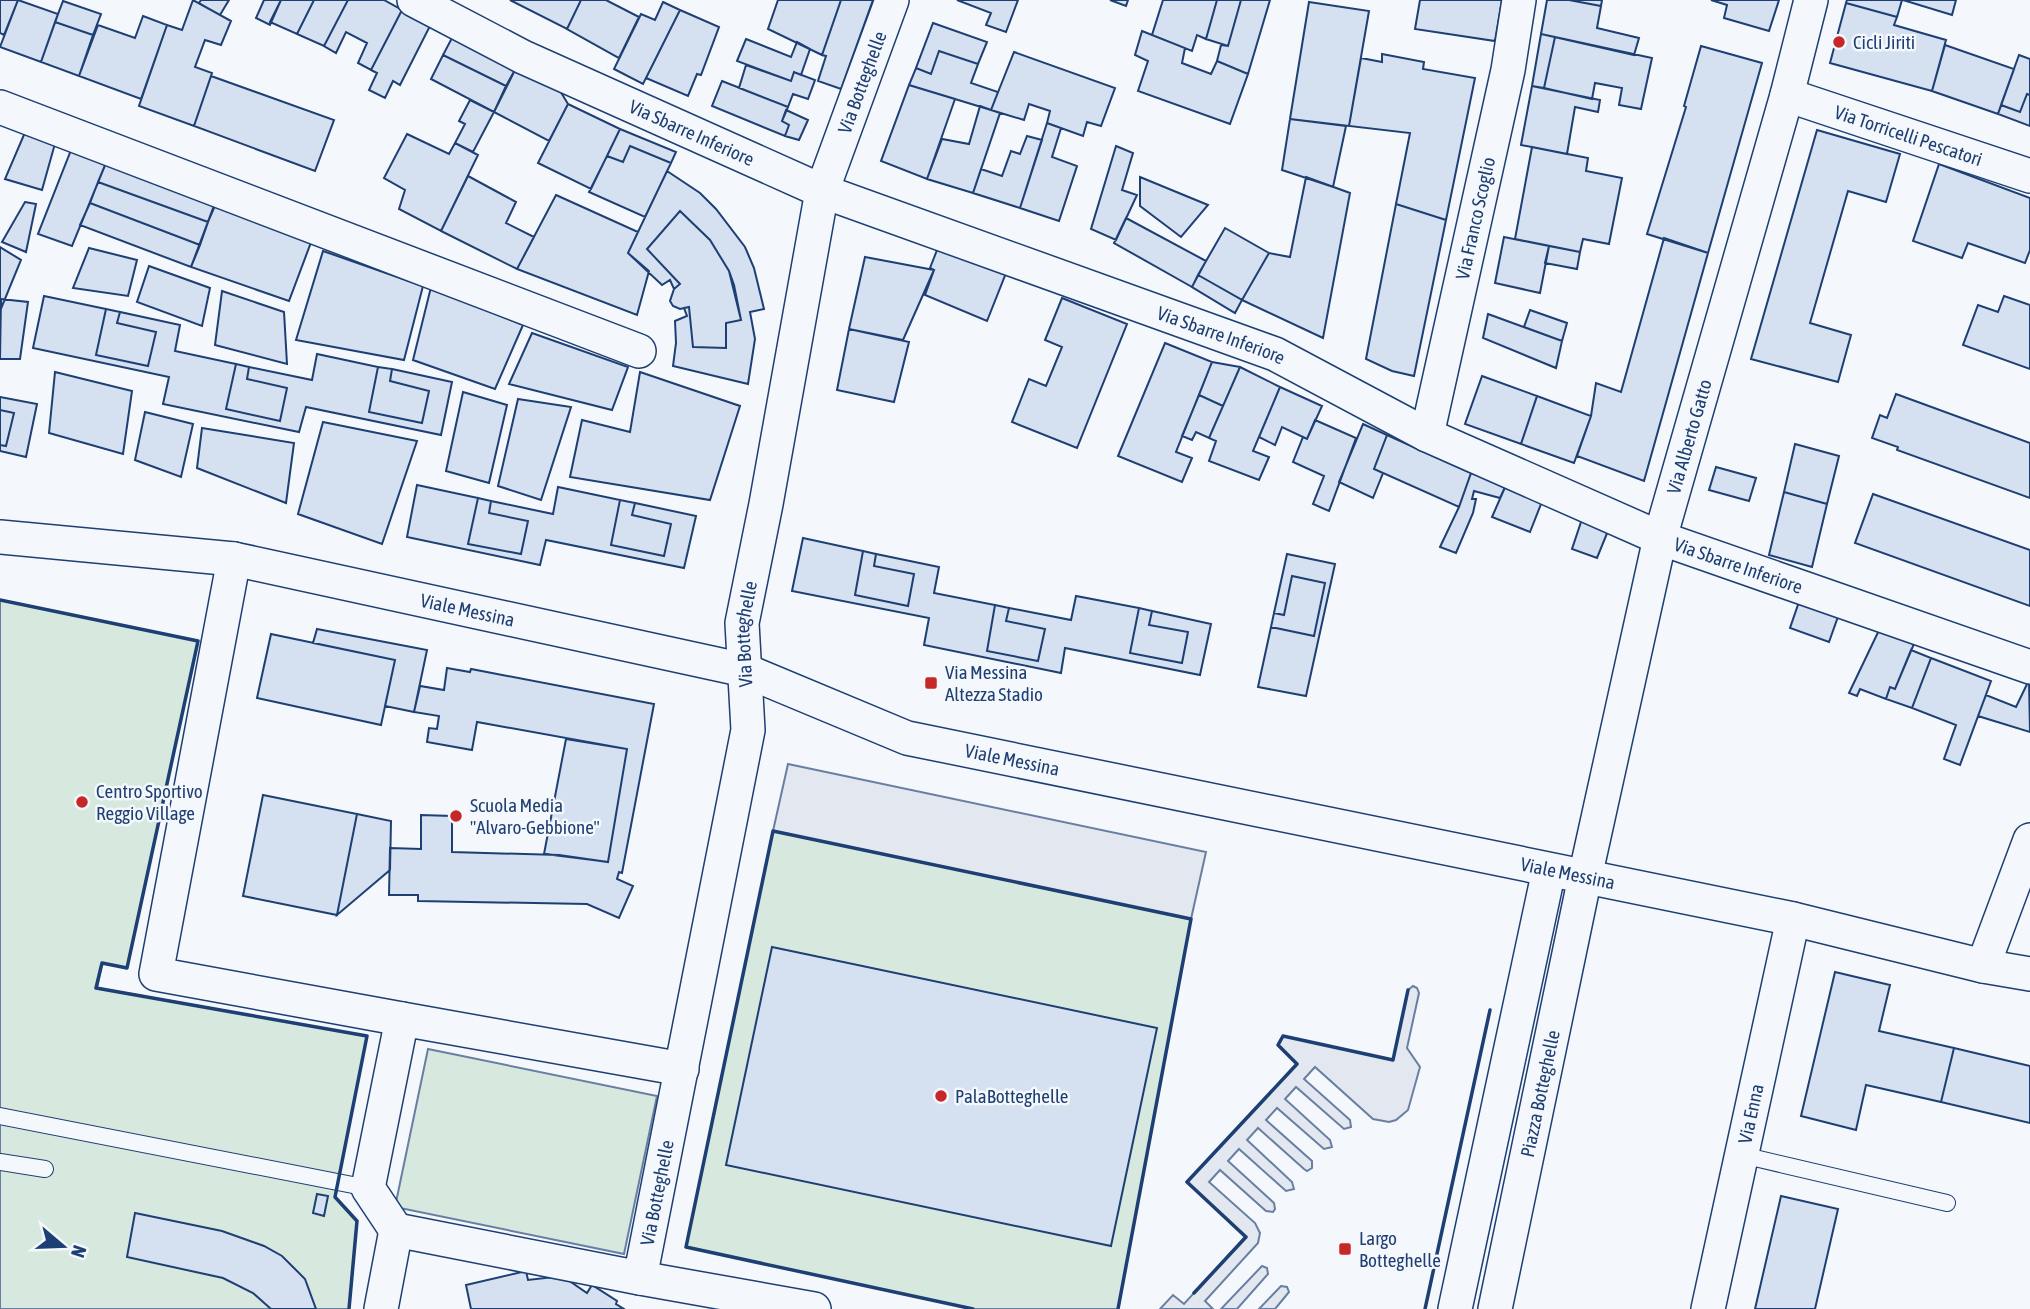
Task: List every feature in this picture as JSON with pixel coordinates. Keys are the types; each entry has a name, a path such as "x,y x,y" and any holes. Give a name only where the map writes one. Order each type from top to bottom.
{"street":[{"name":"Via Sbarre Inferiore","path":"414,0 523,57 822,191 1275,354 1427,435 1660,538 2030,667"},
{"name":"Via Botteghelle","path":"640,1278 748,730 742,623 822,191 892,0"},
{"name":"Via Franco Scoglio","path":"1427,435 1508,70 1519,0"},
{"name":"Via Alberto Gatto","path":"1585,877 1660,538 1787,95 1811,0"},
{"name":"Via Torricelli Pescatori","path":"1787,95 2030,177"},
{"path":"0,107 639,351"},
{"name":"Viale Messina","path":"0,537 234,559 744,670 907,738 1793,919 2030,975"},
{"path":"234,559 156,974 682,1069"},
{"path":"1983,966 2030,840"},
{"path":"1455,1309 1549,870"},
{"name":"Piazza Botteghelle","path":"1494,1309 1585,877"},
{"name":"Via Enna","path":"1708,1309 1793,919"},
{"path":"381,1309 396,1230 368,1188 402,1019"},
{"path":"396,1230 814,1309"}],"lane":[{"path":"0,1116 368,1188"},
{"path":"1742,1155 1947,1203"},
{"path":"0,1162 45,1169"}],"shaded area":[{"name":"Centro Sportivo Reggio Village","path":"0,600 198,641 127,968 102,963 97,988 367,1036 335,1197 357,1221 349,1309 0,1309"},
{"path":"788,764 1206,852 1191,919 773,831"},
{"name":"PalaBotteghelle","path":"773,831 1191,919 1118,1309 973,1309 686,1247"},
{"path":"1413,986 1419,993 1407,1048 1420,1067 1408,1110 1389,1122 1373,1119 1315,1067 1304,1079 1350,1120 1351,1127 1344,1129 1296,1087 1285,1099 1330,1140 1332,1147 1324,1149 1277,1108 1266,1120 1312,1161 1312,1168 1307,1171 1304,1169 1258,1128 1247,1140 1292,1182 1294,1189 1286,1191 1239,1149 1228,1161 1274,1203 1275,1209 1273,1212 1266,1211 1220,1170 1209,1182 1255,1223 1260,1233 1258,1243 1205,1301 1213,1309 1160,1309 1173,1295 1184,1304 1245,1237 1187,1182 1297,1064 1278,1045 1283,1036 1393,1060 1408,990"},
{"path":"428,1049 657,1096 624,1254 395,1207"},
{"path":"1262,1266 1267,1268 1268,1274 1237,1309 1221,1309"},
{"path":"1281,1286 1287,1287 1289,1292 1275,1309 1259,1309"}],"building":[{"path":"0,0 18,0 4,35 0,33"},
{"path":"18,0 58,14 41,62 0,47"},
{"path":"193,0 231,21 221,45 205,40 195,67 212,73 194,126 139,106 167,25 182,30"},
{"path":"201,0 229,0 220,15 199,3"},
{"path":"264,0 281,0 270,25 256,18"},
{"path":"281,0 314,0 297,34 270,22"},
{"path":"314,0 348,0 324,46 297,34"},
{"path":"348,0 384,0 402,10 371,70 358,63 367,43 346,32 336,53 324,46"},
{"path":"510,0 581,0 567,29"},
{"path":"581,0 606,0 639,17 619,58 567,29"},
{"path":"778,0 841,0 822,55 768,29"},
{"path":"841,0 873,0 841,89 818,81 826,56 822,55"},
{"path":"957,0 1018,0 1006,32 986,25 991,13"},
{"path":"1110,0 1128,0 1126,6"},
{"path":"1163,0 1217,0 1206,39 1197,35 1192,51 1152,35"},
{"path":"1217,0 1241,0 1228,46 1206,39"},
{"path":"1241,0 1270,0 1248,74 1217,61 1221,45 1228,46"},
{"path":"1420,0 1502,0 1495,41 1415,29"},
{"path":"1547,0 1569,0 1601,6 1597,28 1639,38 1634,55 1541,34"},
{"path":"1569,0 1602,0 1601,6"},
{"path":"1711,0 1779,0 1769,31 1724,18 1727,5"},
{"path":"1847,0 1902,0 1897,17 1846,3"},
{"path":"1903,0 1956,0 1952,15"},
{"path":"63,1 101,14 93,35 55,22"},
{"path":"663,2 680,10 643,84 614,69 641,14 655,20"},
{"path":"1309,2 1369,11 1349,126 1290,119"},
{"path":"1846,3 1897,17 1894,25 1946,40 1932,91 1830,63"},
{"path":"402,10 430,26 400,85 393,81 385,98 369,90 377,73 371,70"},
{"path":"680,10 719,27 701,75 697,74 688,96 646,78"},
{"path":"143,16 167,25 141,99 79,76 98,25 135,38"},
{"path":"55,22 93,35 79,76 41,62"},
{"path":"933,23 987,42 978,64 939,51 931,74 916,68"},
{"path":"1142,31 1185,48 1182,63 1211,74 1217,61 1248,74 1230,124 1138,91 1148,61 1135,55"},
{"path":"1541,34 1555,37 1544,88 1532,86"},
{"path":"453,36 516,68 506,86 443,55"},
{"path":"1555,37 1652,58 1641,109 1619,105 1622,88 1595,83 1592,99 1544,88"},
{"path":"746,39 791,57 797,42 810,49 801,75 794,72 791,81 737,61"},
{"path":"1945,45 2014,69 1998,114 1932,91"},
{"path":"1701,46 1762,63 1708,253 1647,234 1686,107 1684,106"},
{"path":"939,51 978,64 971,83 998,92 991,110 909,85 916,68 931,74"},
{"path":"1014,52 1115,88 1101,126 1087,122 1083,136 1047,123 1050,111 1029,104 1024,120 991,110"},
{"path":"1382,54 1424,62 1423,69 1475,78 1446,220 1396,204 1410,133 1349,126 1361,58 1382,62"},
{"path":"443,55 506,86 494,112 431,79"},
{"path":"2019,55 2030,59 2030,95 2027,94 2020,112 2001,105"},
{"path":"746,65 791,81 794,72 815,80 808,99 793,94 788,107 739,88"},
{"path":"516,68 559,89 568,104 549,141 494,112"},
{"path":"211,76 334,120 315,171 194,126"},
{"path":"722,81 788,107 782,121 789,125 785,136 712,106"},
{"path":"909,85 955,99 927,179 881,161"},
{"path":"1532,86 1600,100 1598,112 1575,107 1567,154 1521,145"},
{"path":"2027,94 2030,95 2030,126 1998,114 2001,105 2020,112"},
{"path":"470,100 494,112 473,152 455,143 465,124 459,121"},
{"path":"568,104 620,129 591,189 538,163"},
{"path":"980,106 1000,113 973,193 927,179 942,139 969,144"},
{"path":"786,110 808,120 799,140 785,136 789,125 782,121"},
{"path":"1290,119 1346,126 1333,187 1282,170"},
{"path":"1047,123 1061,128 1052,157 1077,166 1059,221 1020,208"},
{"path":"620,129 676,152 671,163 630,146 623,162 607,156"},
{"path":"26,130 56,140 42,190 5,179"},
{"path":"1817,130 1900,154 1886,202 1848,191 1810,323 1851,335 1838,382 1751,359"},
{"path":"407,134 449,154 455,143 478,155 441,231 399,209 405,190 384,178"},
{"path":"1027,136 1042,140 1020,208 973,193 981,169 1002,176 1011,151 1020,154"},
{"path":"73,145 108,158 72,246 38,234"},
{"path":"630,146 671,163 645,217 589,192 607,156 623,162"},
{"path":"1116,146 1133,153 1122,190 1137,195 1116,240 1091,229"},
{"path":"1532,147 1588,158 1586,171 1622,178 1609,244 1583,239 1580,252 1515,239"},
{"path":"108,158 219,196 208,222 98,182"},
{"path":"1939,164 2030,198 2030,250 2025,263 1968,243 1962,258 1913,241"},
{"path":"667,171 700,193 716,209 745,247 754,268 764,309 750,312 755,339 748,384 673,366 675,321 687,316 684,308 689,307 693,347 726,348 726,323 741,320 729,271 710,240 680,211 647,249 680,284 674,289 670,280 662,285 628,253"},
{"path":"468,176 516,202 506,223 534,237 517,269 441,231"},
{"path":"1140,177 1208,205 1181,237 1140,206"},
{"path":"1306,177 1350,193 1323,338 1242,300 1269,253 1290,257"},
{"path":"98,182 208,222 200,245 90,203"},
{"path":"556,195 638,232 628,253 649,271 637,315 517,269"},
{"path":"25,202 36,204 26,252 2,242"},
{"path":"90,203 200,245 191,267 80,225"},
{"path":"215,203 313,237 289,301 191,267"},
{"path":"1396,204 1446,220 1414,376 1392,371 1366,359"},
{"path":"680,211 710,240 729,271 734,285 741,320 726,323 726,348 693,347 689,307 680,309 670,301 674,289 680,284 647,249"},
{"path":"1126,218 1206,261 1192,287 1114,243"},
{"path":"1225,228 1269,253 1242,300 1198,275"},
{"path":"1504,237 1549,246 1540,293 1495,283"},
{"path":"1664,238 1708,253 1644,481 1577,456 1591,416 1596,383 1621,392"},
{"path":"939,245 1006,273 987,321 925,295 934,270 930,268"},
{"path":"1549,246 1580,252 1577,269 1545,263"},
{"path":"0,247 21,260 0,311"},
{"path":"89,248 137,260 128,296 73,288"},
{"path":"323,251 423,286 404,360 296,340"},
{"path":"865,257 934,270 903,340 849,329"},
{"path":"149,266 210,288 202,326 137,302"},
{"path":"1198,275 1242,300 1235,313 1192,287"},
{"path":"431,287 523,325 495,389 413,360"},
{"path":"222,291 284,312 287,364 215,345"},
{"path":"44,296 106,309 96,355 148,366 156,332 117,323 120,312 180,325 175,351 236,364 226,409 280,421 287,388 247,379 249,367 312,380 317,354 378,367 369,412 422,423 429,391 390,381 392,369 452,382 441,435 306,407 299,432 163,404 169,377 33,348"},
{"path":"2004,296 2030,305 2030,369 1963,345 1978,305 1998,312"},
{"path":"1062,298 1127,324 1077,448 1012,422 1029,379 1046,386 1062,347 1045,340"},
{"path":"1,299 28,302 20,359 0,359"},
{"path":"106,309 120,312 117,323 156,332 148,366 96,355"},
{"path":"1530,310 1567,323 1562,341 1524,327"},
{"path":"1488,314 1562,341 1556,368 1483,338"},
{"path":"849,329 909,342 894,402 837,390"},
{"path":"532,333 628,367 612,410 509,384"},
{"path":"1165,343 1212,362 1176,452 1192,458 1182,482 1118,456"},
{"path":"1212,362 1240,367 1223,406 1199,395"},
{"path":"236,364 249,367 247,379 287,388 280,421 226,409"},
{"path":"378,367 392,369 390,381 429,391 422,423 369,412"},
{"path":"1240,367 1280,387 1253,451 1269,457 1259,480 1209,461 1216,441 1209,438"},
{"path":"55,372 132,391 123,454 49,433"},
{"path":"640,372 740,406 710,500 570,477 582,420 630,432"},
{"path":"1482,376 1537,396 1521,444 1465,424"},
{"path":"1280,387 1322,406 1307,439 1282,427 1275,445 1259,437"},
{"path":"463,392 507,405 489,483 446,471"},
{"path":"1896,394 2030,443 2030,498 1897,450 1898,447 1872,438 1880,415 1887,418"},
{"path":"1199,395 1223,406 1209,438 1196,432 1192,440 1182,436"},
{"path":"1537,396 1591,416 1574,463 1521,444"},
{"path":"0,397 37,404 26,457 0,451 0,445 6,446 14,413 0,410"},
{"path":"518,399 571,407 541,500 498,486"},
{"path":"0,410 14,413 6,446 0,445"},
{"path":"145,412 193,424 181,477 135,460"},
{"path":"1315,420 1356,438 1329,511 1313,504 1324,476 1293,462 1303,437 1307,439"},
{"path":"323,422 417,441 382,544 298,514"},
{"path":"1363,424 1387,435 1374,469 1383,473 1373,498 1339,482"},
{"path":"202,428 294,443 286,503 197,468"},
{"path":"1387,435 1471,473 1459,507 1374,469"},
{"path":"1795,444 1839,456 1827,504 1784,492"},
{"path":"1716,467 1756,478 1749,501 1709,490"},
{"path":"1471,473 1506,485 1500,498 1474,491 1472,499 1476,499 1473,513 1456,553 1440,547"},
{"path":"417,485 478,498 468,544 521,554 528,521 489,513 491,501 553,514 558,487 620,500 611,545 664,556 671,524 632,515 635,503 696,516 684,568 546,540 540,565 407,537"},
{"path":"1506,485 1543,499 1530,532 1492,517"},
{"path":"1784,492 1827,504 1812,567 1769,555"},
{"path":"1873,494 2030,550 2030,606 1855,543"},
{"path":"478,498 491,501 489,513 528,521 521,554 468,544"},
{"path":"620,500 635,503 632,515 671,524 664,556 611,545"},
{"path":"1583,516 1610,526 1597,558 1572,549"},
{"path":"803,538 863,551 855,595 908,606 914,574 874,566 876,554 939,567 934,593 995,605 987,651 1038,661 1045,629 1006,621 1009,608 1071,620 1076,596 1139,608 1130,653 1182,663 1188,632 1149,625 1152,611 1211,624 1200,675 1065,648 1061,673 924,645 929,618 792,591"},
{"path":"863,551 876,554 874,566 914,574 908,606 855,595"},
{"path":"1287,554 1335,564 1306,696 1258,687 1271,627 1314,636 1325,583 1292,576 1284,615 1274,613"},
{"path":"1292,576 1325,583 1314,636 1271,627 1274,613 1284,615"},
{"path":"1801,596 1840,611 1829,642 1790,628"},
{"path":"995,605 1009,608 1006,621 1045,629 1038,661 987,651"},
{"path":"1139,608 1152,611 1149,625 1188,632 1182,663 1130,653"},
{"path":"1881,626 1916,639 1895,689 1890,687 1886,699 1860,689 1857,696 1849,693"},
{"path":"317,629 427,650 414,712 385,706 395,660 313,643"},
{"path":"271,634 395,660 381,725 257,698"},
{"path":"1911,650 1931,658 1912,708 1886,699 1890,687 1895,689"},
{"path":"1931,658 1991,681 1960,765 1944,759 1956,725 1912,708"},
{"path":"447,668 470,672 471,669 654,704 622,873 619,872 617,879 633,886 619,918 587,904 418,901 418,895 389,895 390,848 421,849 421,815 452,816 452,852 559,855 608,862 627,749 477,722 472,750 427,742 429,728 437,729 439,716 414,712 420,686 444,690"},
{"path":"2029,680 2030,732 1978,716 1986,695 2016,707"},
{"path":"566,739 627,749 608,862 544,854"},
{"path":"263,795 357,814 337,915 243,896"},
{"path":"357,814 391,821 390,870 337,915"},
{"name":"PalaBotteghelle","path":"772,947 1157,1028 1111,1246 726,1165"},
{"path":"1835,972 1890,985 1879,1031 1954,1048 1941,1102 1866,1085 1856,1130 1801,1116"},
{"path":"1954,1048 2030,1066 2030,1123 1941,1102"},
{"path":"317,1194 328,1196 324,1216 313,1213"},
{"path":"1781,1196 1838,1209 1815,1309 1755,1309"},
{"path":"135,1213 222,1231 264,1246 282,1256 305,1279 316,1309 271,1309 253,1293 223,1278 127,1257"},
{"path":"526,1271 528,1280 554,1277 568,1280 587,1293 592,1285 617,1301 616,1304 624,1309 471,1309 466,1285"}],"wall":[{"path":"0,600 198,641 127,968 102,963 96,988 367,1036 335,1197 357,1221 349,1309"},
{"path":"973,1309 686,1247 773,831 1191,919 1118,1309"},
{"path":"1194,1293 1246,1237 1187,1182 1297,1064 1278,1045 1283,1036 1393,1060 1408,990"},
{"path":"1425,1309 1490,1010"}],"place":[{"name":"Cicli Jiriti","path":"1839,42"},
{"name":"Via Messina Altezza Stadio","path":"931,683"},
{"name":"Centro Sportivo Reggio Village","path":"82,802"},
{"name":"Scuola Media \"Alvaro-Gebbione\"","path":"456,816"},
{"name":"PalaBotteghelle","path":"941,1096"},
{"name":"Largo Botteghelle","path":"1345,1249"}]}
